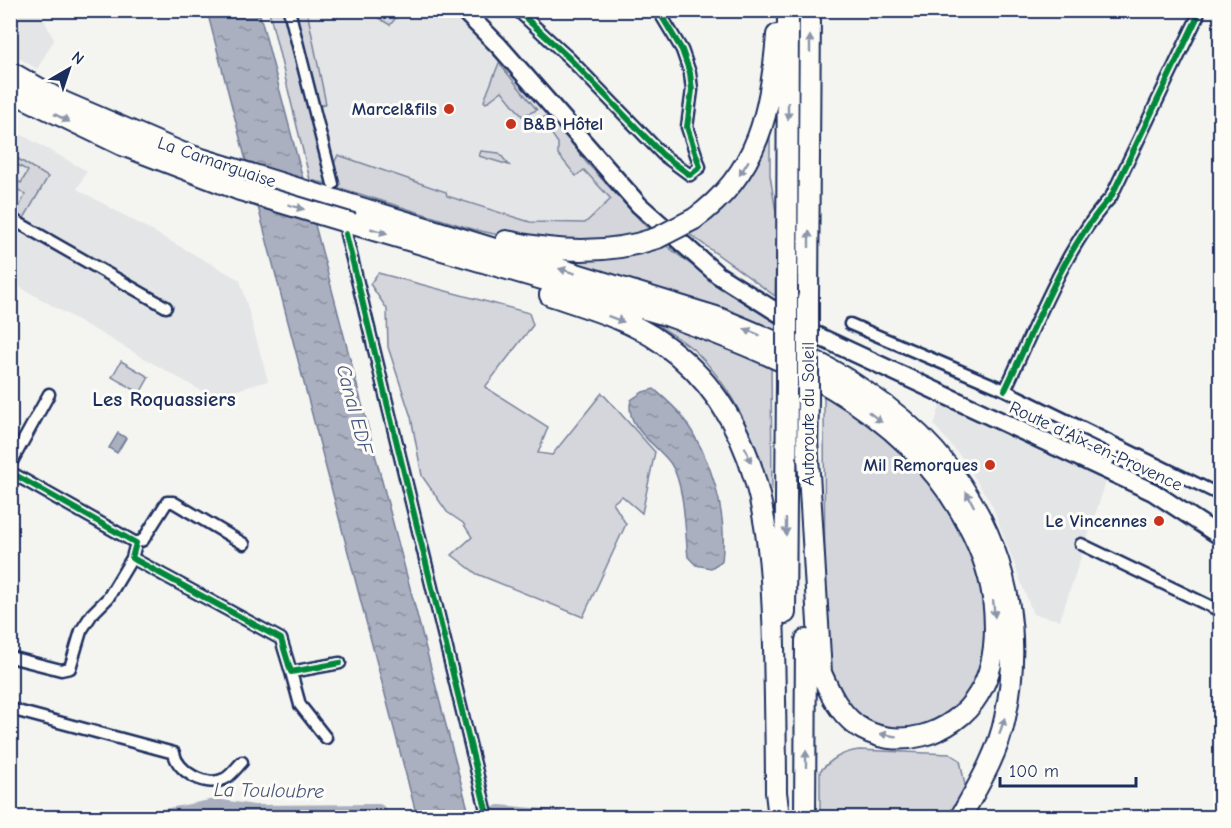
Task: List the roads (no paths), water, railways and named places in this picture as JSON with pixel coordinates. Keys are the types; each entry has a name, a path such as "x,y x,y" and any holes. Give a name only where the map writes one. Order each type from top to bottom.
{"highway":[{"path":"437,227 571,251 634,245 657,238 694,219 715,204 731,188 748,162 760,133 770,100 774,73 777,10"},
{"name":"Autoroute du Soleil","path":"781,818 787,385 788,10"},
{"name":"Autoroute du Soleil","path":"805,818 810,10"},
{"path":"10,64 100,111 233,165 324,191 716,317 769,338 829,368 868,393 933,449 964,488 999,556 1010,605 1013,667 1005,720 986,773 960,818"},
{"name":"La Camarguaise","path":"10,72 63,102 131,133 233,165"},
{"name":"La Camarguaise","path":"10,91 122,145 240,190 350,229 404,239"},
{"path":"404,239 669,316 766,353 827,384 899,436 940,480 971,530 991,585 996,617 994,650 988,674 978,696 959,717 931,735 893,737 856,725 835,704 821,673 807,440"},
{"path":"404,239 498,277 636,327 685,361 728,413 741,437 757,480 767,535 773,599 776,792 781,818"}],"main road":[{"name":"Route d'Aix-en-Provence","path":"464,10 655,221 690,253 744,293 835,345 1153,492 1221,536"},
{"name":"Route d'Aix-en-Provence","path":"478,10 530,65 592,151"},
{"name":"Route d'Aix-en-Provence","path":"951,397 1113,452 1172,490 1221,526"}],"street":[{"path":"289,10 324,191"},
{"path":"517,10 569,58 663,155 690,175 700,167 687,128 692,90 690,73 682,50 661,11"},
{"path":"1005,390 1061,273 1097,212 1111,197 1198,16 1198,10"},
{"path":"10,218 166,307"},
{"path":"350,229 488,818"},
{"path":"850,324 1005,390 1113,452 1221,495"},
{"path":"10,465 49,394"},
{"path":"10,472 136,543"},
{"path":"136,543 143,540 167,502 174,502 244,544"},
{"path":"11,659 61,670 70,668 81,631 92,614 108,598 132,558 136,543"},
{"path":"1082,544 1216,609"},
{"path":"132,558 281,639 300,705 326,738"},
{"path":"291,672 340,663"},
{"path":"10,709 174,753 175,762 184,773 211,781 224,779 242,762"}],"water":[{"name":"Canal EDF","path":"207,11 259,11 470,817 417,817"},
{"path":"654,389 678,412 692,431 709,466 720,504 723,542 722,561 711,568 696,565 688,557 682,496 676,473 671,464 643,435 632,419 631,400 643,392"},
{"path":"118,433 126,438 117,453 109,448"}],"waterway":[{"name":"La Touloubre","path":"159,818 215,807 253,813 378,812"},
{"name":"La Touloubre","path":"499,813 557,818"}],"place":[{"name":"Marcel&fils","path":"449,109"},
{"name":"B&B Hôtel","path":"511,124"},
{"name":"Mil Remorques","path":"990,465"},
{"name":"Le Vincennes","path":"1159,521"}],"district":[{"name":"Les Roquassiers","path":"164,399"}]}
